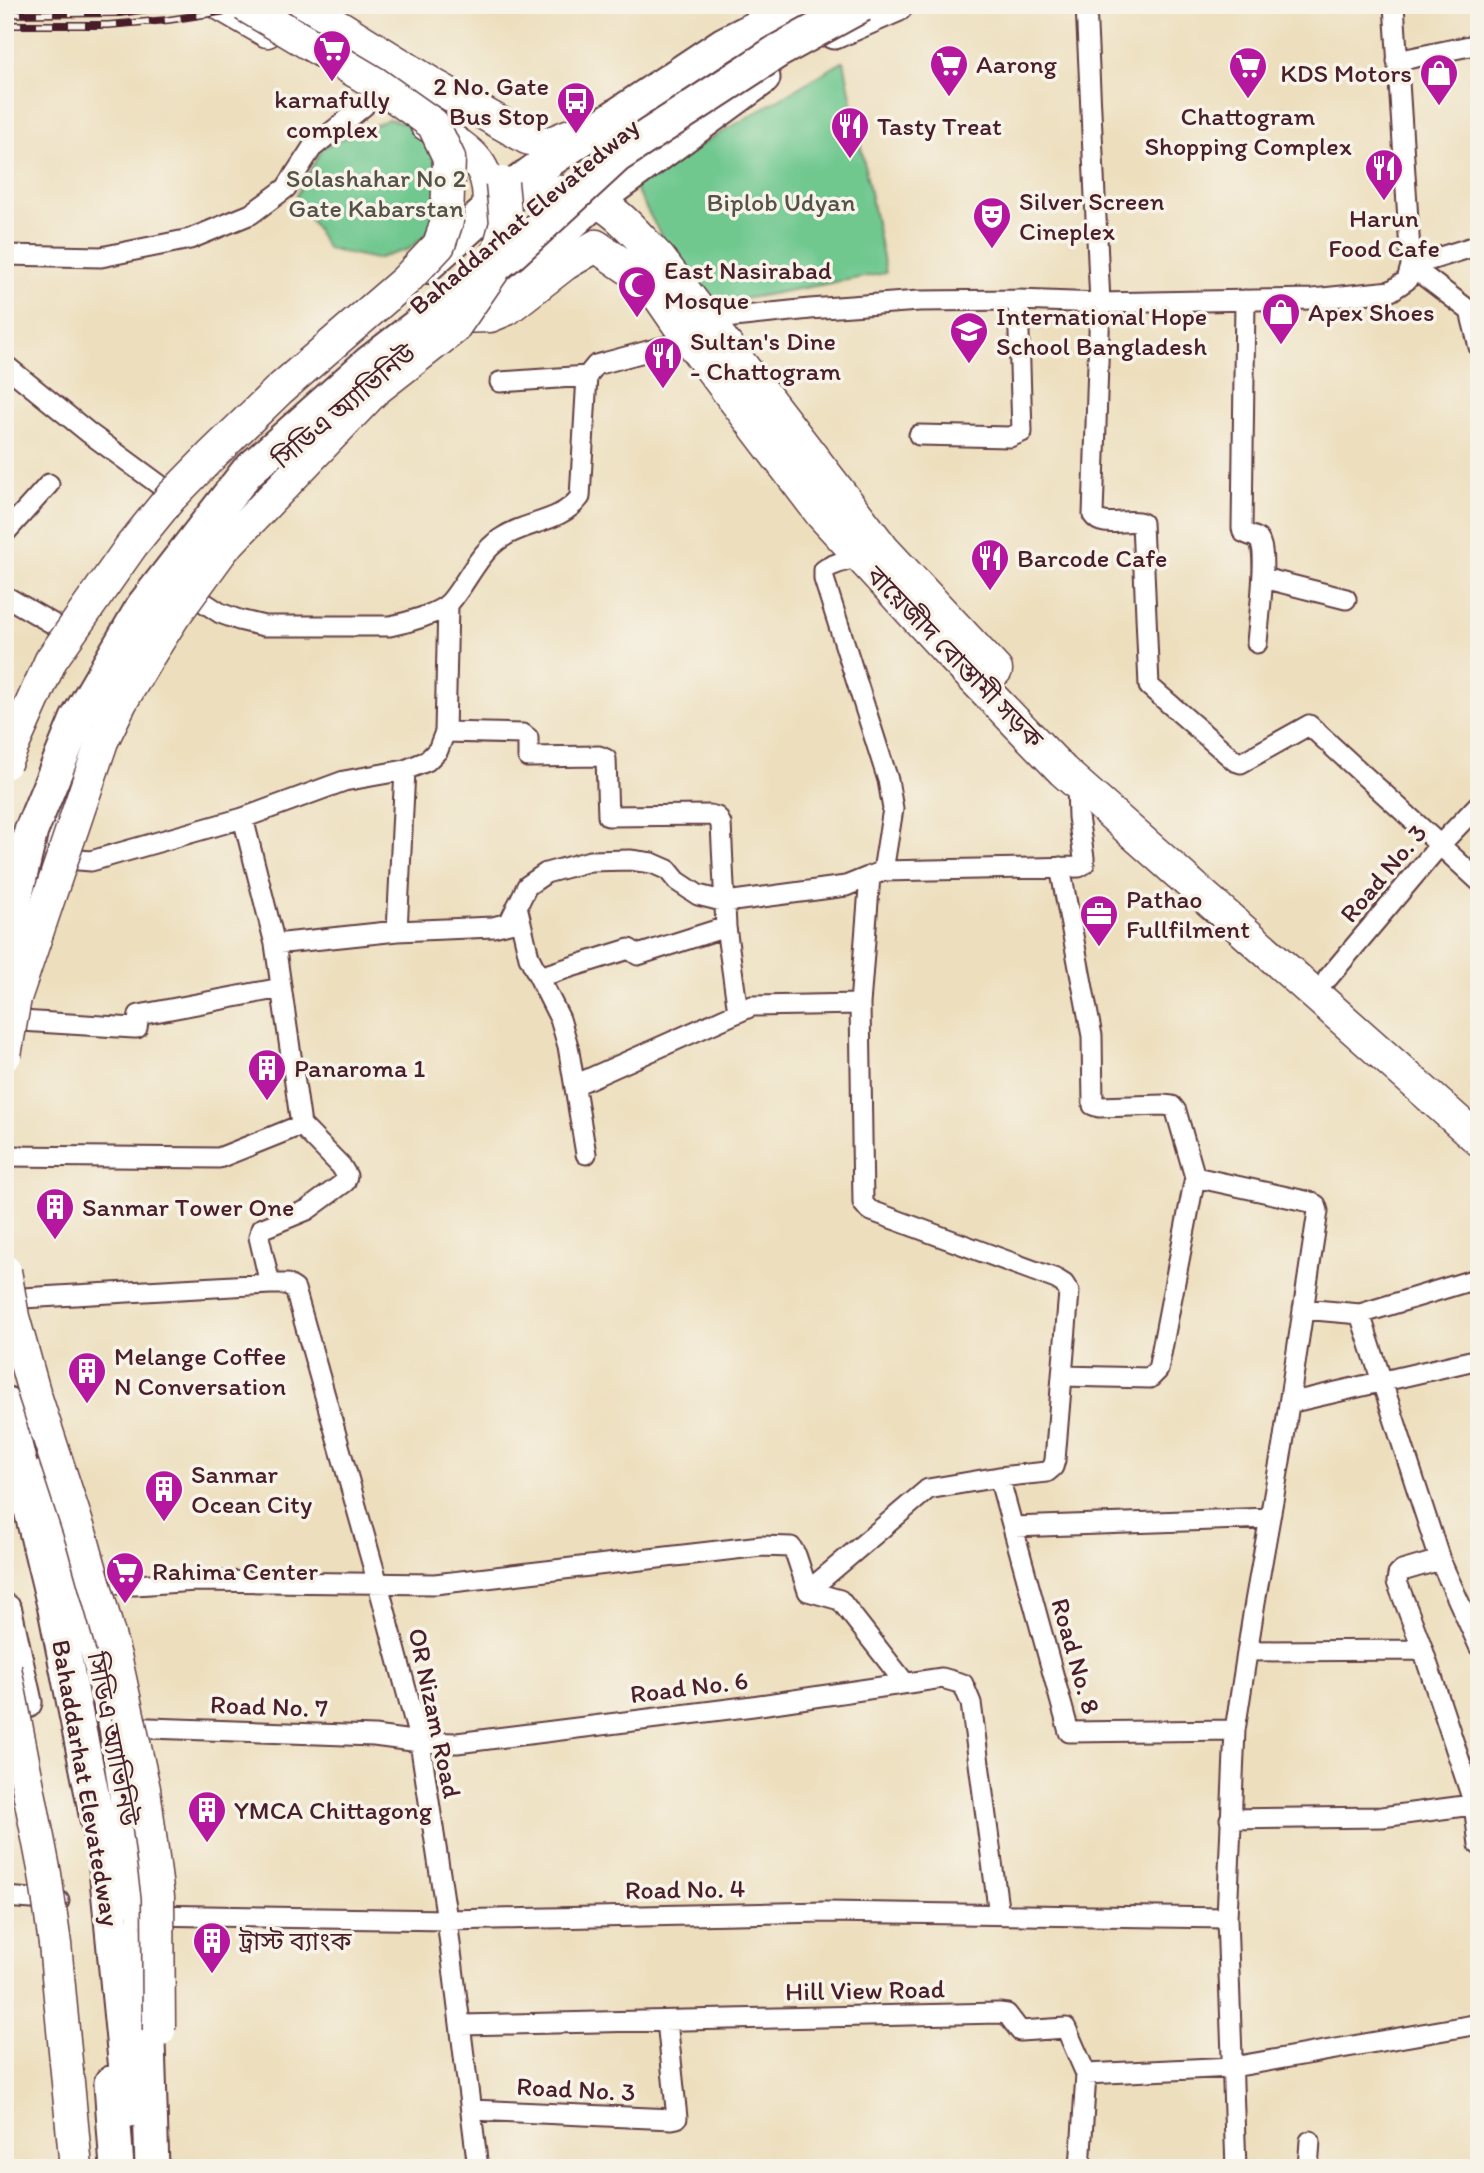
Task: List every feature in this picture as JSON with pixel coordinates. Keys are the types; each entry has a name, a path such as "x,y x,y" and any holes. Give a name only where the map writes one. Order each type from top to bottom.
{"highway":[{"name":"সিডিএ অ্যাভিনিউ","path":"5,780 66,649 147,531 176,497 257,419 539,168 724,44 801,5"},
{"name":"Bahaddarhat Elevatedway","path":"5,853 15,815 65,707 131,590 238,462 607,142 685,87 768,36 833,5"},
{"name":"Bahaddarhat Elevatedway","path":"5,940 31,831 77,719 143,606 247,472 369,363 513,252 617,156 778,51 862,5"},
{"name":"সিডিএ অ্যাভিনিউ","path":"5,984 30,875 112,685 244,491 307,433 489,286 534,257 595,201 825,35 896,5"},
{"name":"সিডিএ অ্যাভিনিউ","path":"5,1322 61,1527 80,1581 116,1727 144,1915 152,2168"},
{"name":"Bahaddarhat Elevatedway","path":"5,1403 55,1609 105,1859 130,2104 133,2168"},
{"name":"Bahaddarhat Elevatedway","path":"5,1501 56,1703 84,1848 98,1950 117,2168"},
{"path":"5,1611 64,1902 91,2168"}],"main road":[{"path":"222,5 374,92 456,144 480,163 487,174 490,198 498,202"},
{"path":"5,763 51,660 139,536 171,497 222,444 279,390 404,281 439,245 447,221 449,158 433,124 375,83 244,5"},
{"path":"5,1055 15,998 102,741 148,657 223,549 375,390 453,329 494,271 506,223 502,183 479,126 416,81 290,5"},
{"path":"305,5 437,87 527,138 548,144 559,141 576,135 615,110 633,104"},
{"path":"626,178 621,194 627,225"},
{"name":"বায়েজীদ বোস্তামী সড়ক","path":"498,202 551,191 595,201 606,206 627,225 659,258 822,515 949,653 1077,785 1479,1140"},
{"name":"বায়েজীদ বোস্তামী সড়ক","path":"453,317 490,316 508,309 565,264 596,246 641,277 660,298 703,331 884,550 968,642 1127,804 1479,1111"},
{"path":"5,1271 13,1317 82,1539 116,1660 144,1789 158,1897 159,2084 151,2125"},
{"path":"5,1668 43,1861 55,1944 76,2168"}],"street":[{"path":"1086,5 1100,303 1093,514 1096,520 1102,522 1142,523 1149,686 1235,761 1241,763 1309,725 1479,881"},
{"path":"178,586 220,613 239,621 264,626 390,626 411,622 448,604 485,553 501,538 571,509 580,497 587,376 596,365 703,331 810,309 878,304 1018,300 1100,303 1313,299 1391,291 1407,279 1411,266 1394,5"},
{"path":"1397,61 1479,44"},
{"path":"5,255 101,257 190,239 251,214 286,188 312,148 364,106 374,92"},
{"path":"1411,266 1479,245"},
{"path":"1411,266 1470,311 1479,347"},
{"path":"919,435 1010,437 1022,432 1018,300"},
{"path":"1245,300 1242,528 1243,532 1260,541 1263,578 1257,643"},
{"path":"5,365 89,433 176,497"},
{"path":"500,382 587,376"},
{"path":"5,533 49,484"},
{"path":"808,1591 928,1489 999,1476 1047,1472 1053,1468 1069,1292 1064,1284 1056,1279 865,1208 863,1203 860,1004 877,873 893,809 888,780 824,579 824,570 829,566 859,556"},
{"path":"1263,578 1346,599"},
{"path":"5,596 74,636"},
{"path":"39,857 91,861 243,818 344,781 405,771 428,761 438,750 445,732 448,604"},
{"path":"445,732 523,734 528,738 528,757 599,756 606,759 608,816 717,817 722,824 726,927 738,1012"},
{"path":"397,932 405,771"},
{"path":"275,944 397,932 493,927 509,923 527,887 546,873 590,861 630,860 652,863 668,870 677,881 698,895 726,902 846,886 877,873 1079,867 1084,864 1077,785"},
{"name":"Road No. 3","path":"1328,978 1439,846 1479,804"},
{"path":"5,1156 219,1158 301,1125 275,944 243,818"},
{"path":"1060,867 1092,1036 1093,1105 1172,1107 1176,1111 1195,1177 1155,1375 1150,1378 1062,1376"},
{"path":"517,906 529,957 560,1019 568,1046 586,1154"},
{"path":"539,977 629,949 638,954 726,927"},
{"path":"5,1020 137,1028 139,1015 281,988"},
{"path":"575,1085 752,1006 860,1004"},
{"name":"OR Nizam Road","path":"301,1125 341,1166 347,1176 345,1182 307,1210 261,1229 259,1237 279,1284 295,1289 420,1742 447,1920 478,2168"},
{"path":"1195,1177 1310,1202 1318,1211 1236,1730 1227,1918 1236,2168"},
{"path":"1303,1309 1360,1314 1479,1278"},
{"path":"5,1299 279,1284"},
{"path":"1360,1314 1440,1560 1479,1646"},
{"path":"1289,1403 1479,1359"},
{"name":"Road No. 8","path":"999,1476 1069,1732 1236,1730"},
{"path":"1013,1527 1270,1518"},
{"path":"80,1581 135,1585 196,1581 435,1584 761,1546 791,1547 808,1591"},
{"path":"1440,1560 1402,1571 1397,1582 1477,1804 1479,1845"},
{"path":"808,1591 840,1600 905,1683"},
{"path":"1248,1651 1423,1650"},
{"name":"Road No. 6","path":"420,1742 457,1743 753,1706 942,1678 963,1684 971,1703 999,1914"},
{"name":"Road No. 7","path":"116,1727 374,1736 420,1742"},
{"path":"1230,1819 1382,1817 1477,1804"},
{"path":"5,1897 64,1902"},
{"name":"Road No. 4","path":"144,1915 447,1920 827,1912 1227,1918"},
{"name":"Hill View Road","path":"461,2025 1007,2014 1020,2031 1066,2028 1087,2074"},
{"name":"Road No. 3","path":"472,2110 677,2118 667,2021"},
{"path":"1080,2168 1087,2074 1233,2067 1479,2024"},
{"path":"1308,2168 1310,2141"}],"green space":[{"name":"Biplob Udyan","path":"844,61 886,273 700,307 633,184"},
{"name":"Solashahar No 2 Gate Kabarstan","path":"389,119 419,127 457,209 409,249 376,259 328,249 296,196 323,147"}],"railway":[{"path":"5,14 120,13 176,5"},
{"path":"5,25 108,25 168,20 266,5"}],"place":[{"name":"karnafully complex","path":"332,83"},
{"name":"Aarong","path":"949,98"},
{"name":"Chattogram Shopping Complex","path":"1248,100"},
{"name":"KDS Motors","path":"1439,107"},
{"name":"2 No. Gate Bus Stop","path":"576,135"},
{"name":"Tasty Treat","path":"850,160"},
{"name":"Harun Food Cafe","path":"1384,202"},
{"name":"Silver Screen Cineplex","path":"992,250"},
{"name":"East Nasirabad Mosque","path":"637,319"},
{"name":"Apex Shoes","path":"1281,346"},
{"name":"International Hope School Bangladesh","path":"969,365"},
{"name":"Sultan's Dine - Chattogram","path":"663,390"},
{"name":"Barcode Cafe","path":"990,592"},
{"name":"Pathao Fullfilment","path":"1099,948"},
{"name":"Panaroma 1","path":"267,1102"},
{"name":"Sanmar Tower One","path":"55,1241"},
{"name":"Melange Coffee N Conversation","path":"87,1405"},
{"name":"Sanmar Ocean City","path":"164,1523"},
{"name":"Rahima Center","path":"125,1605"},
{"name":"YMCA Chittagong","path":"207,1844"},
{"name":"ট্রাস্ট ব্যাংক","path":"212,1975"}]}
